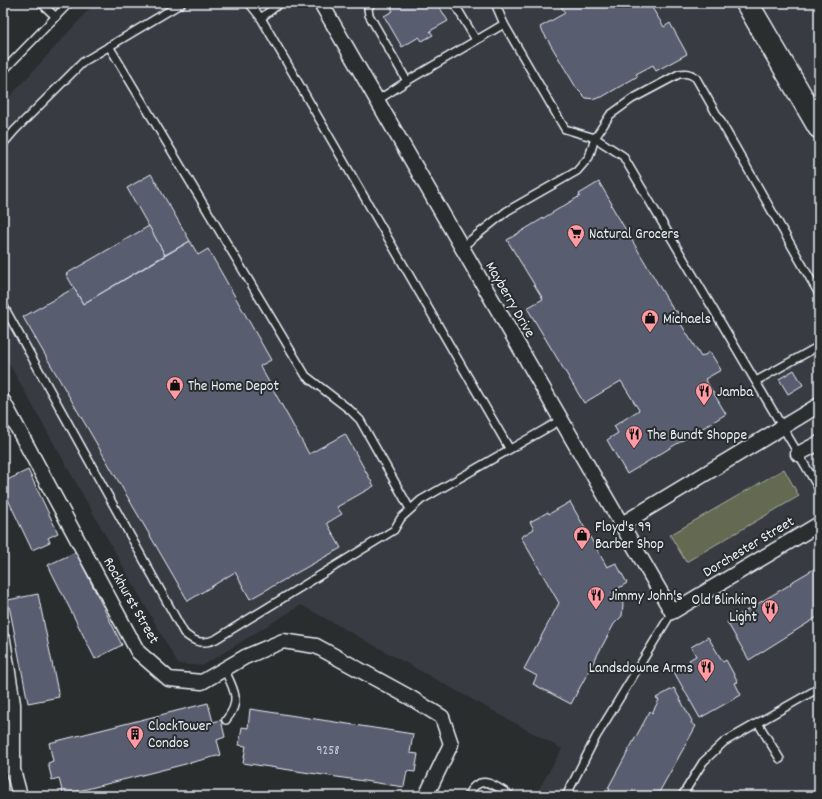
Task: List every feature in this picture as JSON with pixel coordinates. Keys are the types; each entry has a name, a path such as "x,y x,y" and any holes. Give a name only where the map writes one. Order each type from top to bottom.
{"main road":[{"path":"747,3 819,127"}],"street":[{"name":"Mayberry Drive","path":"321,3 672,612"},
{"name":"Rockhurst Street","path":"3,401 138,652 169,679 202,682 245,657 283,642 316,646 411,698 442,717 451,744 426,796"},
{"path":"622,524 819,405"},
{"path":"798,454 819,442"},
{"name":"Dorchester Street","path":"672,612 819,524"},
{"path":"3,640 13,704 13,770 20,796"}],"lane":[{"path":"41,3 56,17"},
{"path":"3,71 69,3"},
{"path":"3,144 83,62 182,3"},
{"path":"249,3 261,18 510,448"},
{"path":"261,18 280,3"},
{"path":"371,3 368,9 369,15 407,80"},
{"path":"454,3 476,40"},
{"path":"495,3 504,24 565,129 595,138 623,156 819,489"},
{"path":"378,100 407,80 504,24"},
{"path":"109,46 306,376 350,410 360,420 410,509"},
{"path":"462,247 507,211 577,171 589,157 595,138 610,115 632,99 679,74 692,74 696,78 819,294"},
{"path":"3,305 184,633 190,639 207,643 216,639 394,530 401,518 420,500 561,420"},
{"path":"756,381 819,346"},
{"name":"Dorchester Street","path":"566,796 596,737 672,612"},
{"path":"224,669 233,687 236,698 234,710 226,720"},
{"path":"682,796 703,762 724,742 819,688"},
{"path":"758,723 780,759"},
{"path":"467,796 474,786 486,782 491,783 511,796"}],"shaded area":[{"path":"95,3 819,3 819,796 535,796 562,749 301,605 202,666 178,664 3,353 3,104"}],"green space":[{"path":"784,469 799,496 686,562 670,535"}],"building":[{"path":"388,3 437,3 448,21 430,31 433,35 422,41 419,37 402,47 384,16 393,11"},
{"path":"559,3 649,3 664,27 670,23 687,54 656,71 653,65 636,74 638,76 602,97 595,99 586,98 577,89 540,27 565,13"},
{"path":"151,174 190,241 165,255 127,188"},
{"path":"599,182 674,311 677,311 682,321 681,324 701,357 710,352 721,370 705,379 726,414 627,474 607,440 618,433 614,426 639,410 621,381 584,403 527,308 543,299 507,240 580,196 579,194"},
{"path":"149,226 165,255 83,304 66,274"},
{"name":"The Home Depot","path":"190,241 198,255 208,249 271,360 260,366 309,454 345,434 374,486 337,507 342,514 327,523 341,548 250,599 235,572 188,601 23,317 74,288 83,304"},
{"path":"794,370 803,385 788,394 779,379"},
{"path":"28,470 58,533 48,538 50,542 32,550 3,489 3,482"},
{"path":"570,502 607,567 616,563 627,583 611,593 621,599 623,604 622,616 614,624 571,704 533,684 537,676 524,669 559,603 521,537 534,529 530,522 548,512 549,514"},
{"path":"76,552 122,645 95,659 48,565"},
{"path":"819,566 819,616 749,660 727,622"},
{"path":"38,594 59,697 28,703 8,600"},
{"path":"708,637 723,662 726,660 738,682 735,683 741,695 700,718 674,672 691,663 689,660 696,656 691,647"},
{"path":"674,688 692,721 691,723 696,726 657,796 606,796 610,789 608,788 650,711 652,713 659,700 656,698"},
{"name":"ClockTower Condos","path":"208,703 213,722 221,720 225,737 217,740 221,755 63,795 59,778 52,780 48,763 53,761 49,743"},
{"name":"ClockTower Condos","path":"250,709 413,734 410,753 418,754 415,772 407,771 404,787 243,763 246,746 239,745 242,727 248,728"}],"place":[{"name":"Natural Grocers","path":"576,248"},
{"name":"Michaels","path":"650,333"},
{"name":"The Home Depot","path":"175,400"},
{"name":"Jamba","path":"704,406"},
{"name":"The Bundt Shoppe","path":"634,449"},
{"name":"Floyd's 99 Barber Shop","path":"582,550"},
{"name":"Jimmy John's","path":"596,610"},
{"name":"Old Blinking Light","path":"770,623"},
{"name":"Landsdowne Arms","path":"706,682"},
{"name":"ClockTower Condos","path":"135,749"}]}
